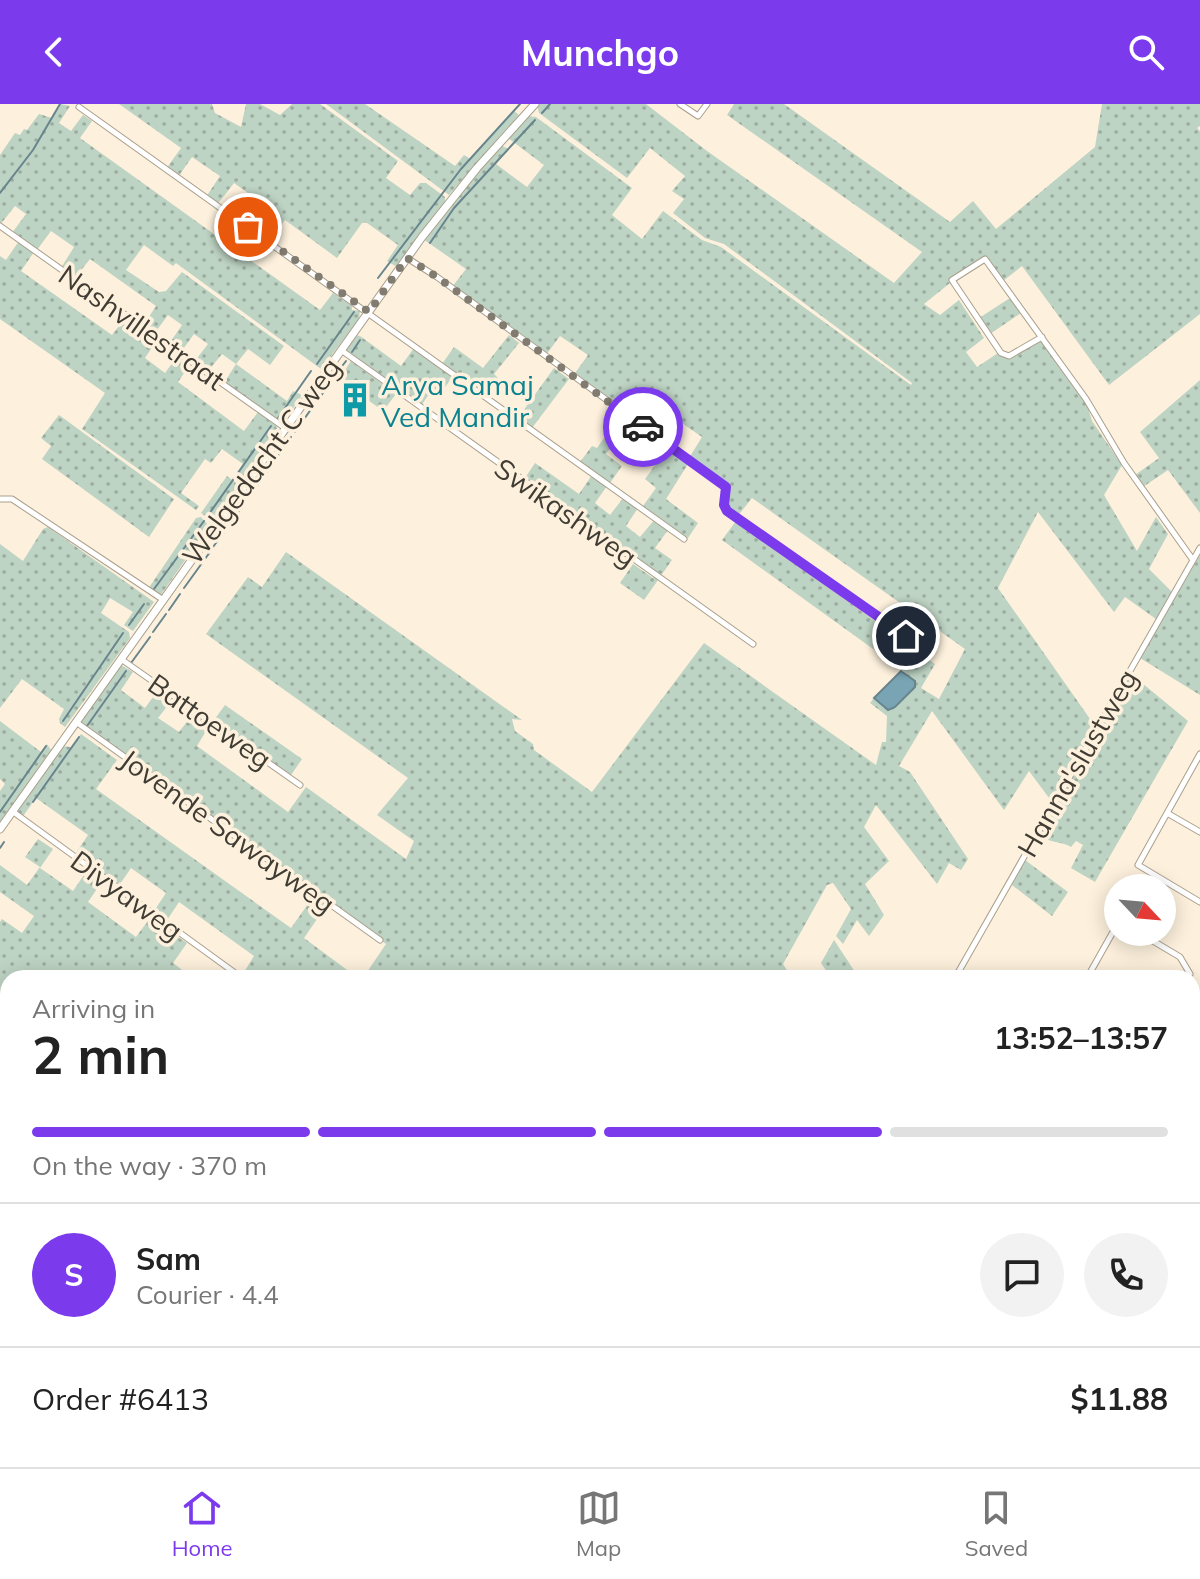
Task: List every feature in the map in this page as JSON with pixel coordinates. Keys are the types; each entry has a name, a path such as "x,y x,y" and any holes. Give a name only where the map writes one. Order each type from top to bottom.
{"street":[{"name":"Welgedacht C weg","path":"0,829 452,197 535,104"},
{"path":"680,104 698,116 707,104"},
{"path":"79,107 684,539"},
{"name":"Nashvillestraat","path":"0,226 285,428"},
{"path":"407,258 724,485 727,489 724,505 727,511 929,653"},
{"path":"1042,337 1009,356 1001,353 952,280 985,259 1042,337 1086,399 1124,463 1193,560"},
{"name":"Swikashweg","path":"341,350 753,644"},
{"path":"0,499 12,499 162,599"},
{"name":"Hanna'slustweg","path":"960,970 1200,548"},
{"name":"Battoeweg","path":"120,658 300,785"},
{"name":"Jovende Sawayweg","path":"76,722 380,940"},
{"path":"1199,759 1138,865 1200,902"},
{"name":"Divyaweg","path":"12,811 231,970"},
{"path":"1167,813 1200,832"},
{"path":"1092,970 1105,946"},
{"path":"1162,946 1180,957 1188,970"}],"green space":[{"path":"60,104 70,106 59,123 71,131 83,115 92,121 80,138 320,310 333,293 352,306 352,310 360,311 359,319 321,369 176,263 173,266 144,245 126,270 159,292 166,291 182,272 284,346 270,365 248,349 236,364 222,354 208,371 194,362 208,344 194,334 181,352 169,344 182,325 168,315 154,334 143,326 156,306 90,259 75,278 61,268 74,247 51,231 37,250 12,233 26,214 15,206 0,225 0,155 15,133 20,135 24,129 27,130 39,114 52,118"},
{"path":"119,104 212,104 215,113 241,127 246,104 260,104 280,115 292,104 320,104 398,161 386,178 410,195 420,183 426,183 445,197 445,202 397,267 387,261 398,245 367,223 362,223 337,258 285,220 269,241 257,232 273,211 234,183 217,205 206,197 220,176 192,157 178,177 166,169 181,148"},
{"path":"326,104 365,104 455,166 464,155 470,159 514,111 519,115 449,195"},
{"path":"537,104 646,104 707,151 894,283 922,252 727,115 734,104 784,104 950,222 973,201 996,229 1095,147 1102,104 1200,104 1200,126 1197,128 1200,131 1200,314 1109,385 1022,266 1003,281 985,257 950,279 950,283 924,304 940,315 959,300 984,338 966,352 977,367 998,353 1007,359 1040,340 1043,343 1086,401 1092,421 1122,465 1104,495 1137,551 1156,517 1168,534 1149,569 1172,592 1156,619 1125,597 1114,612 1038,512 998,588 1095,726 1052,802 1029,771 1004,810 932,711 899,766 910,772 968,859 961,870 949,863 937,884 876,805 864,827 889,861 865,884 884,915 869,936 857,920 843,944 836,936 851,909 833,883 827,885 783,964 787,970 368,970 386,944 84,729 80,722 121,665 133,672 121,690 145,708 158,690 172,700 158,718 179,732 193,714 209,726 197,746 288,812 306,787 406,859 414,841 377,815 408,778 206,634 248,577 262,587 286,552 522,720 512,719 515,731 533,744 534,750 592,792 704,643 876,765 882,742 886,742 887,716 870,703 874,698 884,708 906,676 905,672 722,540 736,521 935,664 921,688 939,699 965,649 752,498 737,517 727,505 730,489 689,458 702,437 676,419 661,439 649,431 663,410 651,402 637,422 573,376 588,355 560,336 546,355 452,287 466,269 423,239 501,145 508,149 496,164 527,187 544,165 508,138 527,116 536,117 632,188 612,215 642,239 663,211 702,240 721,247 912,383 724,244 705,238 673,213 684,199 672,191 685,176 650,148 627,178 539,113"},
{"path":"19,241 34,252 21,271 112,335 125,318 157,340 145,358 165,373 178,355 191,363 178,382 244,431 258,412 276,426 278,432 244,478 236,474 243,464 222,449 211,463 205,459 181,493 199,506 196,510 82,429 105,393 0,319 0,256 6,260"},
{"path":"1010,298 1021,313 990,334 979,318"},
{"path":"355,335 401,366 414,348 453,376 441,393 433,388 421,406 347,352"},
{"path":"509,335 519,343 494,374 498,378 487,396 442,364 454,347 483,368"},
{"path":"351,361 396,394 383,411 339,379"},
{"path":"236,364 287,401 293,391 302,395 283,424 224,383"},
{"path":"554,368 569,379 532,428 518,418"},
{"path":"1200,380 1200,513 1168,470 1143,487 1135,475 1159,458 1140,432"},
{"path":"59,415 174,499 149,537 42,459 51,446 41,438"},
{"path":"620,415 630,422 606,454 622,466 610,483 580,462 592,446 597,448"},
{"path":"667,449 688,464 666,499 698,523 688,538 643,506 656,488 645,479"},
{"path":"535,463 579,494 592,475 607,486 595,503 610,515 624,497 638,508 626,526 640,537 655,519 668,530 655,548 672,560 644,600 620,583 633,564 653,578 655,575 523,481"},
{"path":"227,476 239,485 216,517 209,519 201,513"},
{"path":"201,517 209,526 160,596 148,589 196,518"},
{"path":"48,527 154,602 133,631 124,625 133,612 110,598 101,613 129,632 130,638 65,727 59,719 64,709 22,679 0,708 0,544 23,561 43,529"},
{"path":"1200,555 1200,695 1140,658"},
{"path":"1131,674 1188,721 1095,882 1071,868 1083,845 1076,841 1071,847 1040,836"},
{"path":"225,705 302,759 289,778 212,723"},
{"path":"0,721 41,752 47,744 51,750 0,822 0,791 5,784 0,779"},
{"path":"81,734 117,760 96,789 291,928 313,897 326,906 304,938 347,970 245,970 254,956 179,902 165,923 152,914 166,893 131,868 118,887 74,856 88,835 36,798 21,819 18,818 15,813 62,746 71,747"},
{"path":"38,839 53,849 40,868 73,891 86,872 101,883 88,902 136,937 150,918 187,943 173,963 182,970 0,970 0,922 2,919 22,933 34,916 0,892 0,865 27,885 40,867 25,857"},
{"path":"1025,860 1068,892 1052,916 1012,885"},
{"path":"834,940 854,970 826,970 821,963"}],"water":[{"path":"901,671 915,681 915,687 888,710 874,698"}],"waterway":[{"path":"0,193 33,150 60,104"},
{"path":"378,278 461,169 520,104"},
{"path":"542,113 550,104"},
{"path":"430,243 454,208 535,120"},
{"path":"317,364 354,312"},
{"path":"352,352 360,340"},
{"path":"333,378 346,361"},
{"path":"278,418 311,371"},
{"path":"319,399 328,385"},
{"path":"295,432 314,405"},
{"path":"209,514 271,426"},
{"path":"252,493 291,437"},
{"path":"234,518 246,501"},
{"path":"154,589 204,521"},
{"path":"213,547 230,524"},
{"path":"184,588 210,552"},
{"path":"169,610 180,594"},
{"path":"129,625 144,604"},
{"path":"153,632 166,614"},
{"path":"63,721 123,633"},
{"path":"131,663 150,637"},
{"path":"87,726 126,671"},
{"path":"33,802 79,737"},
{"path":"0,812 46,746"},
{"path":"0,848 4,842"}],"way so far":[{"path":"248,227 369,312 407,258 643,427"}],"place":[{"name":"Arya Samaj Ved Mandir","path":"355,400"}],"route":[{"path":"643,427 726,487 724,505 727,511 906,636"}]}
